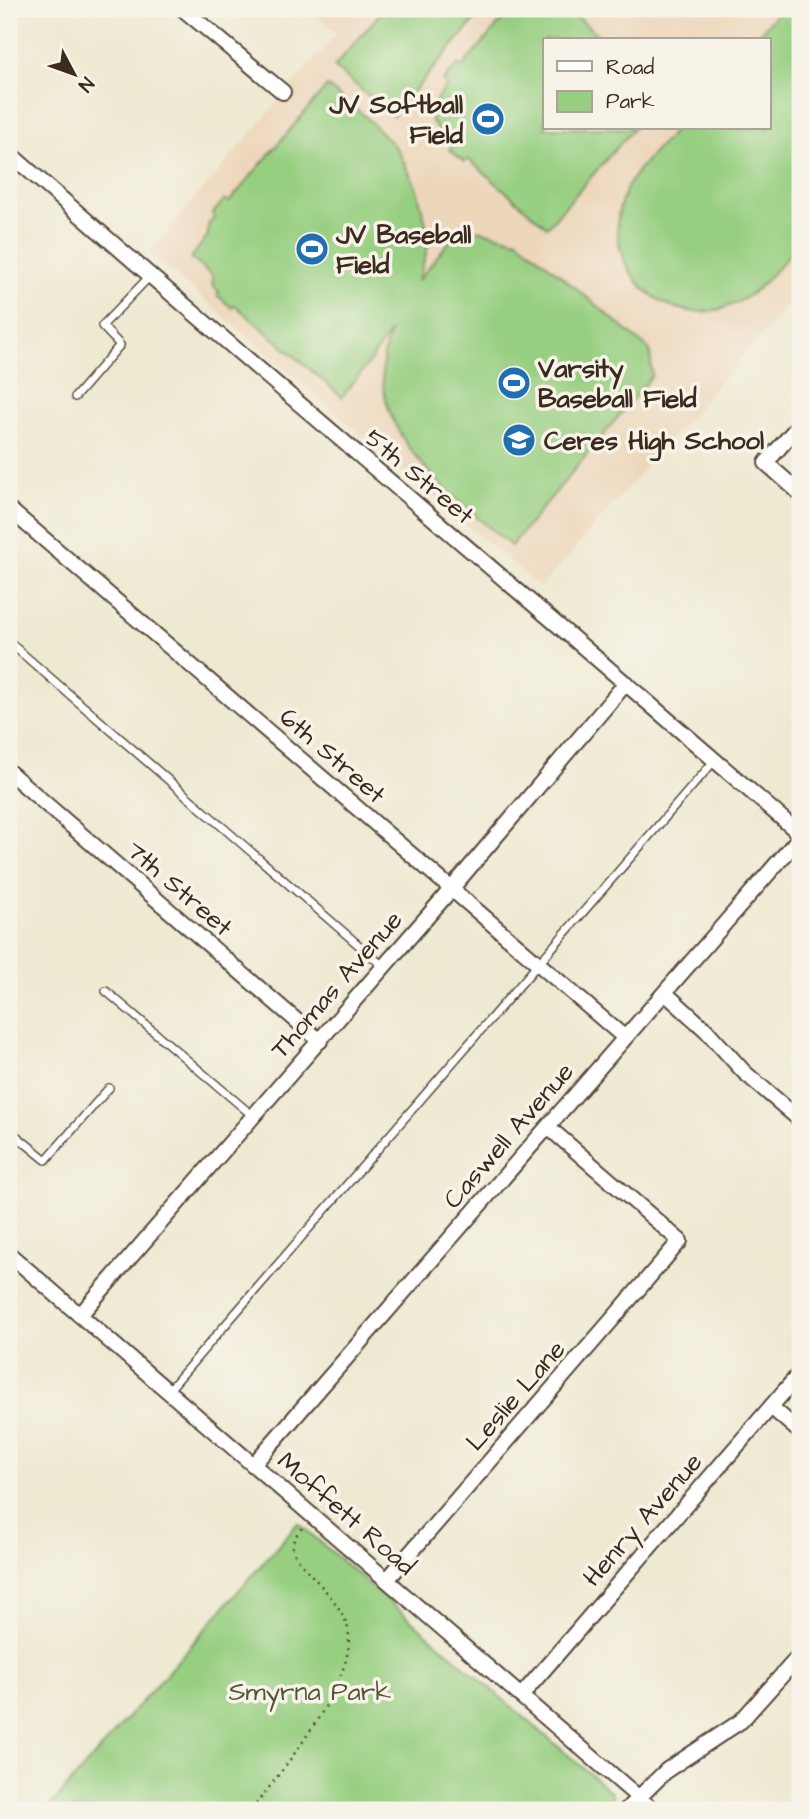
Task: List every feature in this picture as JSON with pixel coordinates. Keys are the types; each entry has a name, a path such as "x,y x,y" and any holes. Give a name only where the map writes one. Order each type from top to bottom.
{"street":[{"path":"183,9 283,92"},
{"name":"5th Street","path":"9,153 800,836"},
{"path":"800,424 766,463 800,493"},
{"name":"6th Street","path":"9,509 625,1038"},
{"name":"Thomas Avenue","path":"80,1315 384,967 626,683"},
{"name":"7th Street","path":"9,772 320,1041"},
{"name":"Caswell Avenue","path":"253,1465 800,836"},
{"path":"665,993 706,1030 744,1072 800,1120"},
{"name":"Leslie Lane","path":"387,1580 680,1241 548,1127"},
{"name":"Moffett Road","path":"9,1254 653,1810"},
{"name":"Henry Avenue","path":"521,1696 800,1373"},
{"path":"771,1407 800,1432"},
{"path":"626,1810 667,1770 741,1721 800,1655"}],"lane":[{"path":"75,397 120,345 102,326 150,276"},
{"path":"9,642 384,967"},
{"path":"168,1391 715,760"},
{"path":"106,991 254,1117"},
{"path":"9,1130 46,1160 109,1088"}],"path":[{"path":"252,1810 327,1708 342,1673 349,1643 347,1623 341,1611 301,1564 291,1546 294,1538 312,1516"}],"shaded area":[{"name":"Ceres High School","path":"309,9 800,9 800,291 540,588 149,252 337,33"}],"green space":[{"path":"384,9 484,9 393,116 334,67"},
{"name":"JV Softball Field","path":"512,9 568,9 602,38 543,38 543,130 632,130 547,227 468,159 464,162 449,149 452,145 432,121 431,110 447,85 443,81 458,64 462,67"},
{"path":"781,9 800,9 800,241 767,280 736,303 698,312 675,308 654,297 637,281 625,261 618,239 618,215 626,190 642,165 675,130 770,130 770,38 756,38"},
{"path":"327,86 367,118 398,150 417,189 430,240 418,281 461,226 518,240 650,350 652,376 511,546 435,479 413,453 396,425 385,396 383,364 391,330 342,397 235,305 232,308 217,295 219,292 213,286 212,275 191,258 208,235 208,225 215,217 212,214 225,199 229,202"},
{"name":"Smyrna Park","path":"298,1523 611,1792 613,1800 607,1810 47,1810"}],"place":[{"name":"JV Softball Field","path":"488,119"},
{"name":"JV Baseball Field","path":"312,249"},
{"name":"Varsity Baseball Field","path":"514,383"},
{"name":"Ceres High School","path":"519,440"}]}
